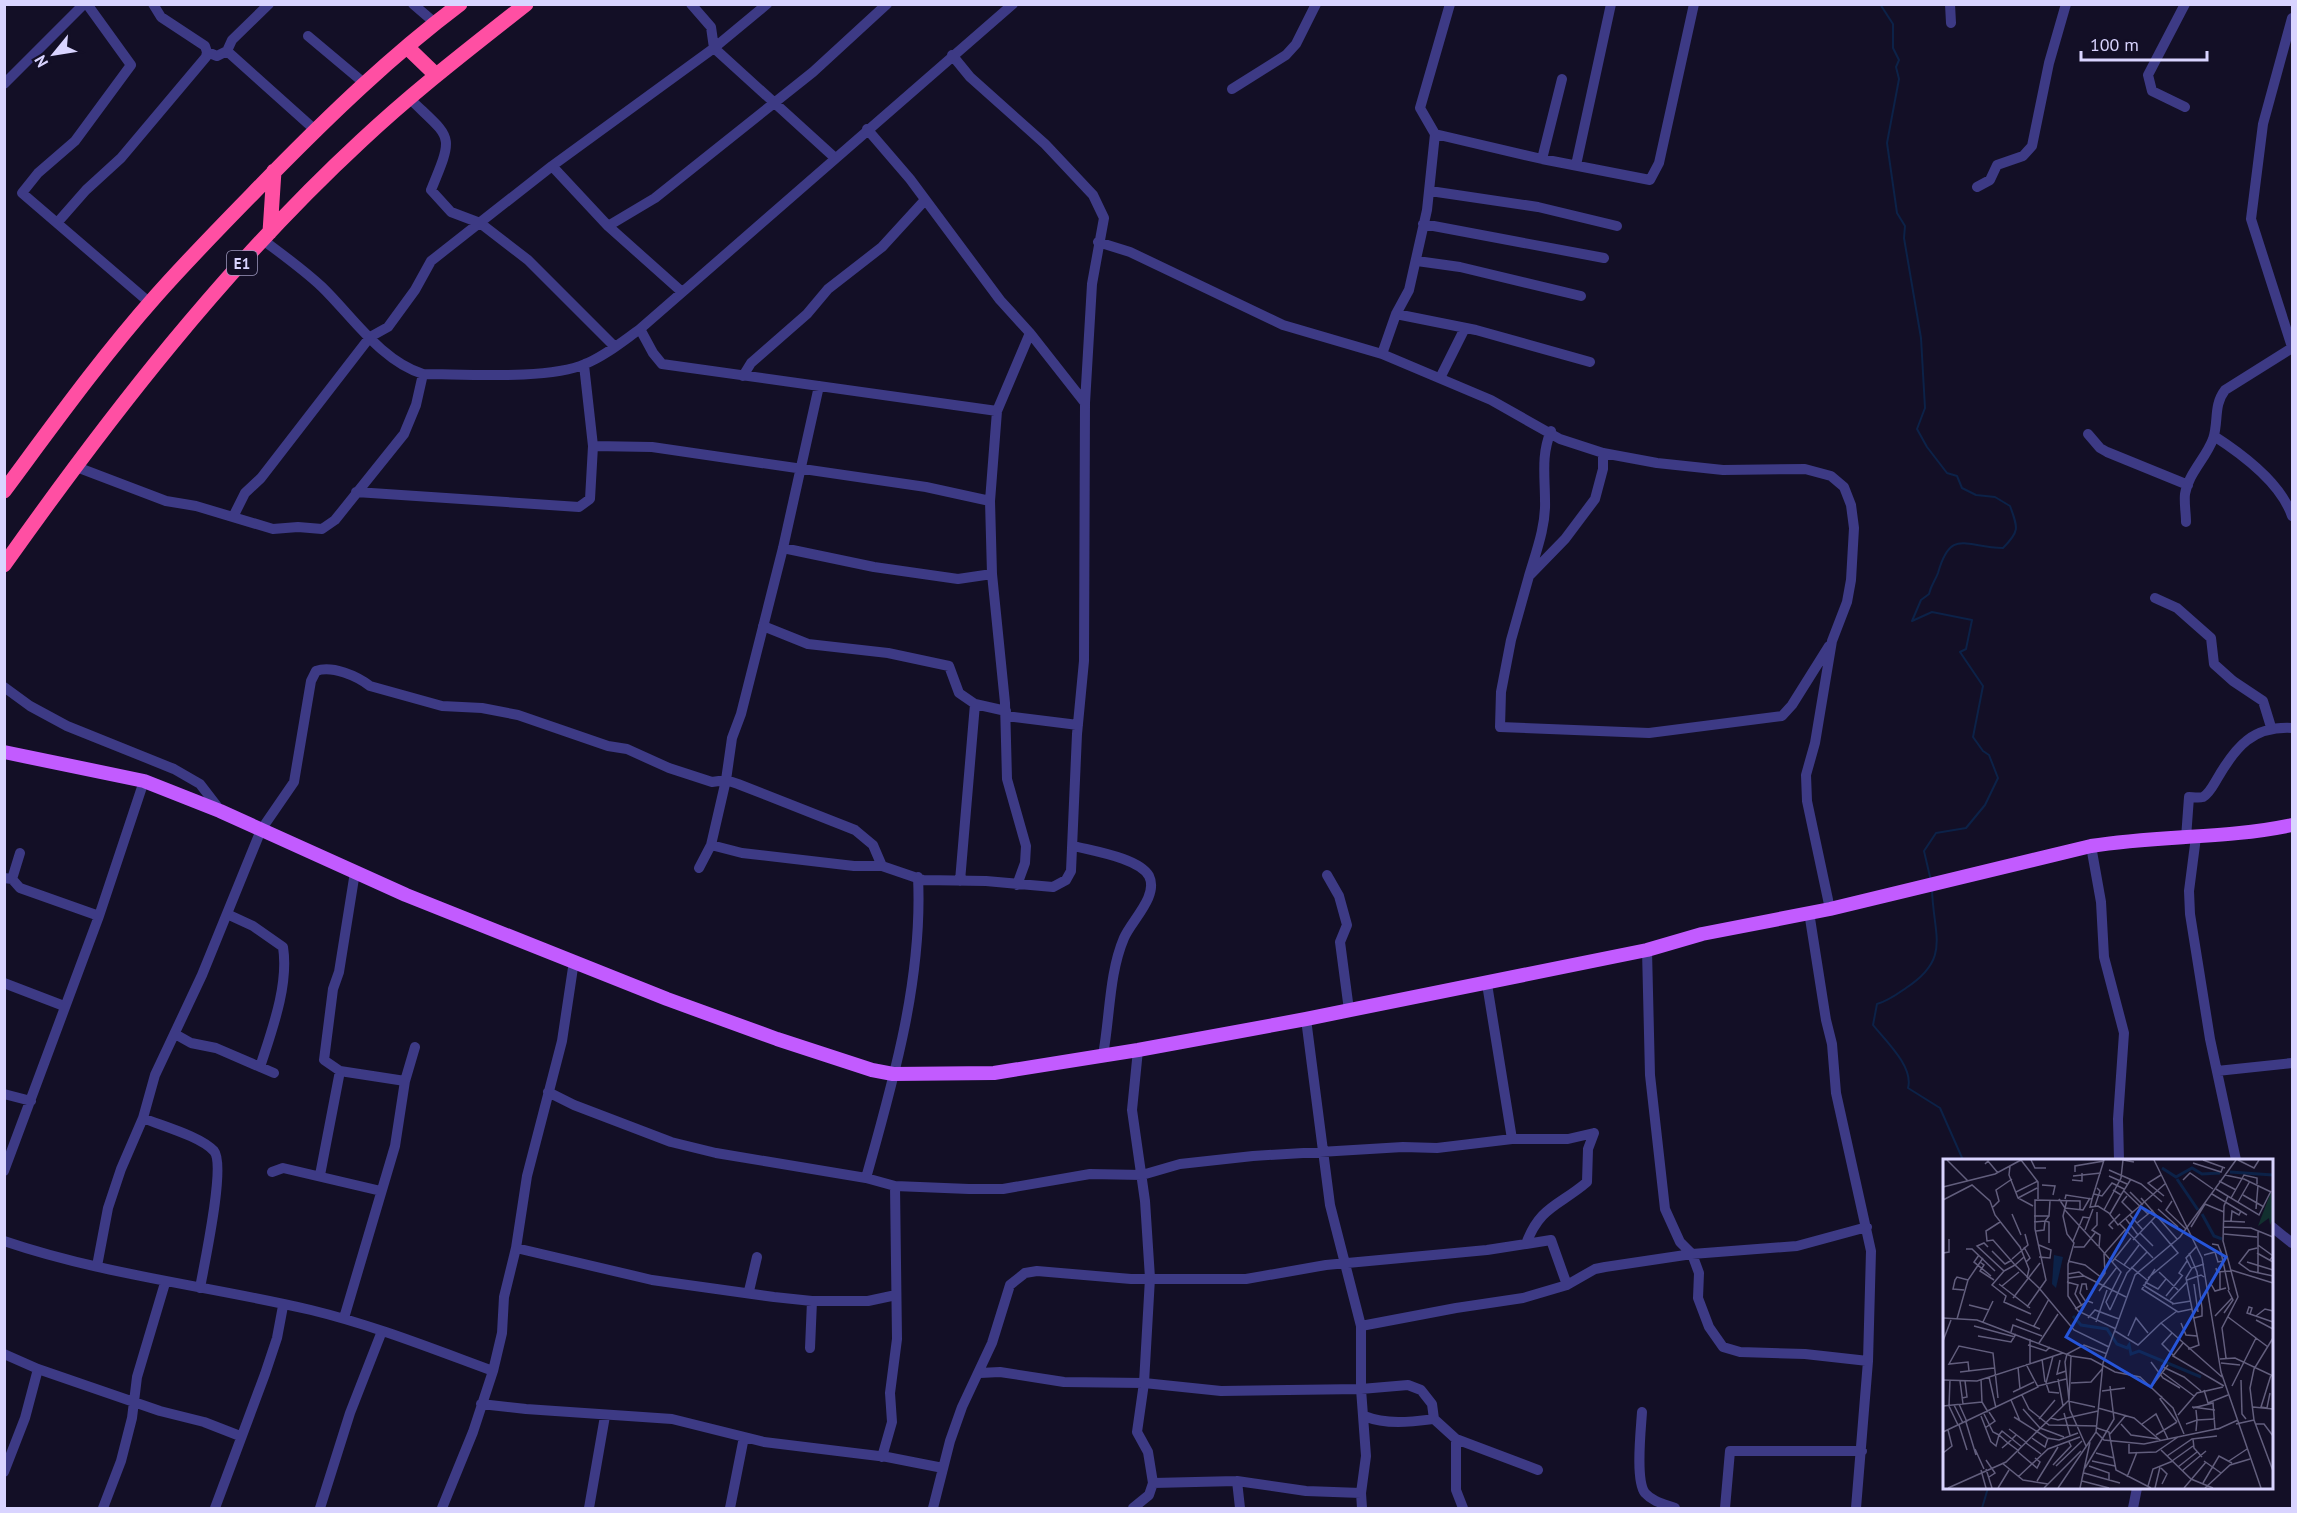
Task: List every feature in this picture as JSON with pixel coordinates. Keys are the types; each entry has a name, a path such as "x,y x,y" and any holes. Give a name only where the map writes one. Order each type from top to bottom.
{"highway":[{"name":"E1","path":"4,491 88,378 150,303 314,129 364,83 460,4"},
{"name":"E1","path":"4,565 74,466 192,318 267,236 360,142 409,98 526,4"},
{"path":"407,47 436,75"},
{"path":"267,236 274,171"}],"main road":[{"path":"4,752 144,782 220,811 355,872 574,961 777,1039 872,1070 893,1074 994,1073 1138,1050 1487,984 1647,950 1702,934 1830,909 2091,846 2130,839 2242,834 2292,825"}],"street":[{"path":"4,84 86,4 126,62 131,65 75,141 38,173 22,193 150,303"},
{"path":"57,224 86,190 121,158 206,57 205,46 161,17 153,4"},
{"path":"207,52 217,56 226,51 232,40 269,4"},
{"path":"413,4 435,23"},
{"path":"692,4 711,27 714,48 834,157"},
{"path":"233,517 245,494 261,478 370,337 388,327 415,290 431,261 552,166 714,48 767,4"},
{"path":"608,226 655,198 813,72 887,4"},
{"path":"267,236 321,286 370,337 398,360 423,374 505,375 562,370 584,365 640,329 834,157 1012,4"},
{"path":"1232,89 1286,55 1296,44 1316,4"},
{"path":"1576,165 1611,4"},
{"path":"1435,134 1542,159 1650,180 1655,176 1694,4"},
{"path":"1950,4 1952,23"},
{"path":"1977,187 1985,185 1990,180 1997,165 2023,156 2032,146 2049,63 2066,4"},
{"path":"2185,4 2148,75 2152,92 2185,107"},
{"path":"1382,354 1396,314 1409,290 1417,261 1430,191 1435,134 1420,108 1447,6"},
{"path":"2186,522 2184,503 2188,485 2214,436 2216,402 2225,390 2292,347 2251,219 2263,124 2292,18"},
{"path":"308,36 364,83"},
{"path":"226,51 314,129"},
{"path":"711,845 742,853 854,866 882,866 918,877 960,881 1053,887 1066,880 1071,871 1078,725 1084,661 1085,404 1092,284 1104,218 1093,195 1045,144 970,77 952,55"},
{"path":"1542,159 1562,79"},
{"path":"409,98 442,130 448,140 446,154 431,189 451,212 480,223 528,260 615,347"},
{"path":"867,129 925,200 1000,300 1030,333 1085,404"},
{"path":"552,166 608,226 682,292"},
{"path":"1430,191 1538,207 1617,226"},
{"path":"743,376 751,363 807,314 828,289 882,248 925,200"},
{"path":"1423,224 1604,258"},
{"path":"1098,242 1130,252 1283,325 1382,354 1440,378 1491,400 1551,431 1560,439 1603,453 1657,464 1723,470 1805,469 1823,472 1839,481 1849,498 1854,528 1851,580 1846,602 1832,640 1815,743 1806,775 1807,801 1830,909"},
{"path":"1417,261 1460,267 1581,296"},
{"path":"1396,314 1465,328 1590,362"},
{"path":"1440,378 1465,328"},
{"path":"640,329 662,364 997,411"},
{"path":"1017,885 1025,863 1026,846 1007,779 1006,714 992,574 990,501 997,411 1030,333"},
{"path":"356,492 579,507 591,499 593,446 584,365"},
{"path":"74,466 166,501 273,529 298,527 322,529 335,520 404,434 416,405 423,374"},
{"path":"699,868 711,845 726,780 732,738 741,714 783,548 819,386"},
{"path":"1551,431 1545,445 1544,459 1546,503 1511,640 1501,692 1500,728 1649,733 1782,716 1792,705 1832,640"},
{"path":"2088,434 2100,448 2107,452 2188,485"},
{"path":"2214,436 2266,478 2285,500 2292,516"},
{"path":"593,446 652,447 926,486 990,501"},
{"path":"1529,576 1565,539 1595,499 1603,469 1603,453"},
{"path":"783,548 874,567 958,579 992,574"},
{"path":"2155,598 2177,609 2211,638 2214,663 2233,681 2263,701 2271,727"},
{"path":"763,626 808,645 888,653 944,664 949,666 959,693 975,704 1006,714 1078,725"},
{"path":"97,1266 114,1188 142,1118 155,1075 228,914 261,830 294,782 311,681 316,671 325,668 363,680 370,686 442,706 482,708 518,715 608,746 627,749 669,768 712,783 726,780 855,830 873,845 882,866"},
{"path":"4,687 67,726 174,769 200,784 220,811"},
{"path":"960,881 975,704"},
{"path":"2236,1159 2217,1071 2190,914 2189,797 2203,797 2211,789 2227,762 2248,740 2271,727 2292,728"},
{"path":"4,1171 99,916 144,782"},
{"path":"1074,846 1116,857 1141,868 1151,882 1149,896 1131,924 1116,964 1103,1055"},
{"path":"2091,846 2101,902 2104,957 2124,1033 2118,1119 2119,1159"},
{"path":"20,853 8,878 20,888 99,916"},
{"path":"355,872 339,972 333,989 324,1060 340,1071 405,1081"},
{"path":"1327,875 1339,896 1347,925 1340,942 1349,1010"},
{"path":"866,1178 907,1016 919,908 918,877"},
{"path":"1809,912 1832,1044 1836,1093 1867,1227 1872,1284 1856,1509"},
{"path":"228,914 253,926 283,947 284,974 271,1035 260,1067"},
{"path":"1647,950 1650,1075 1665,1209 1680,1242 1692,1254 1699,1273 1698,1298 1709,1327 1723,1347 1740,1352 1805,1354 1868,1361"},
{"path":"442,1509 493,1371 502,1333 504,1297 516,1248 527,1176 562,1041 574,961"},
{"path":"4,983 64,1006"},
{"path":"1487,984 1512,1139"},
{"path":"1306,1019 1333,1216 1361,1326 1361,1389 1366,1456 1360,1493 1362,1509"},
{"path":"175,1034 191,1043 216,1048 274,1072"},
{"path":"344,1318 395,1146 405,1081 416,1047"},
{"path":"1133,1509 1149,1496 1153,1483 1148,1452 1137,1432 1144,1383 1150,1278 1142,1175 1132,1110 1138,1050"},
{"path":"2217,1071 2292,1063"},
{"path":"320,1175 340,1071"},
{"path":"548,1092 574,1106 670,1142 778,1165 866,1178 895,1186 1003,1189 1090,1174 1142,1175 1196,1162 1253,1155 1403,1147 1437,1148 1512,1139 1568,1139 1594,1133 1588,1149 1587,1182 1569,1198 1553,1204 1533,1224 1526,1244"},
{"path":"4,1094 31,1101"},
{"path":"142,1118 204,1143 216,1153 219,1173 200,1288"},
{"path":"272,1172 283,1168 381,1191"},
{"path":"882,1457 892,1422 890,1393 897,1340 895,1186"},
{"path":"1361,1326 1456,1308 1514,1300 1567,1285 1595,1269 1692,1254 1797,1245 1867,1227"},
{"path":"2273,1229 2292,1243"},
{"path":"933,1509 962,1407 980,1373 1010,1285 1025,1273 1052,1271 1113,1278 1150,1278 1174,1281 1246,1279 1326,1265 1346,1265 1488,1250 1551,1240 1567,1285"},
{"path":"4,1241 41,1253 165,1283 200,1288 344,1318 493,1371"},
{"path":"516,1248 652,1280 750,1291 812,1301 868,1301 896,1295"},
{"path":"750,1291 757,1257"},
{"path":"103,1509 121,1461 134,1401 136,1377 165,1283"},
{"path":"810,1348 812,1301"},
{"path":"215,1509 240,1436 265,1374 283,1306"},
{"path":"320,1509 350,1413 382,1331"},
{"path":"4,1354 38,1369 160,1412 204,1422 240,1436"},
{"path":"4,1472 25,1418 38,1369"},
{"path":"980,1373 1000,1372 1029,1378 1080,1383 1144,1383 1221,1391 1415,1386 1432,1404 1434,1419 1456,1439 1538,1470"},
{"path":"481,1404 605,1416 672,1419 764,1442 882,1457 943,1468"},
{"path":"1642,1412 1640,1477 1643,1491 1653,1500 1675,1509"},
{"path":"590,1509 605,1416"},
{"path":"1364,1416 1386,1422 1434,1419"},
{"path":"730,1509 744,1437"},
{"path":"1456,1439 1456,1490 1463,1509"},
{"path":"1725,1509 1730,1451 1862,1450"},
{"path":"1153,1483 1237,1481 1306,1491 1360,1493"},
{"path":"1237,1481 1240,1509"},
{"path":"2133,1509 2137,1489"}],"waterway":[{"path":"1880,4 1893,24 1893,48 1899,60 1896,67 1899,79 1887,143 1897,213 1905,226 1904,238 1921,338 1925,408 1917,429 1927,447 1947,473 1957,476 1962,488 1976,495 1995,497 2010,506 2016,524 2015,533 2003,548 1961,543 1948,550 1929,594 1921,600 1912,621 1932,612 1972,620 1966,649 1960,652 1983,686 1973,737 1983,751 1989,755 1998,778 1985,805 1966,828 1936,833 1924,851 1931,881"},
{"path":"1932,889 1937,944 1935,956 1920,977 1892,997 1877,1004 1873,1025 1903,1063 1909,1080 1908,1088 1940,1108 1963,1159"},
{"path":"1982,1508 1988,1489"}]}
